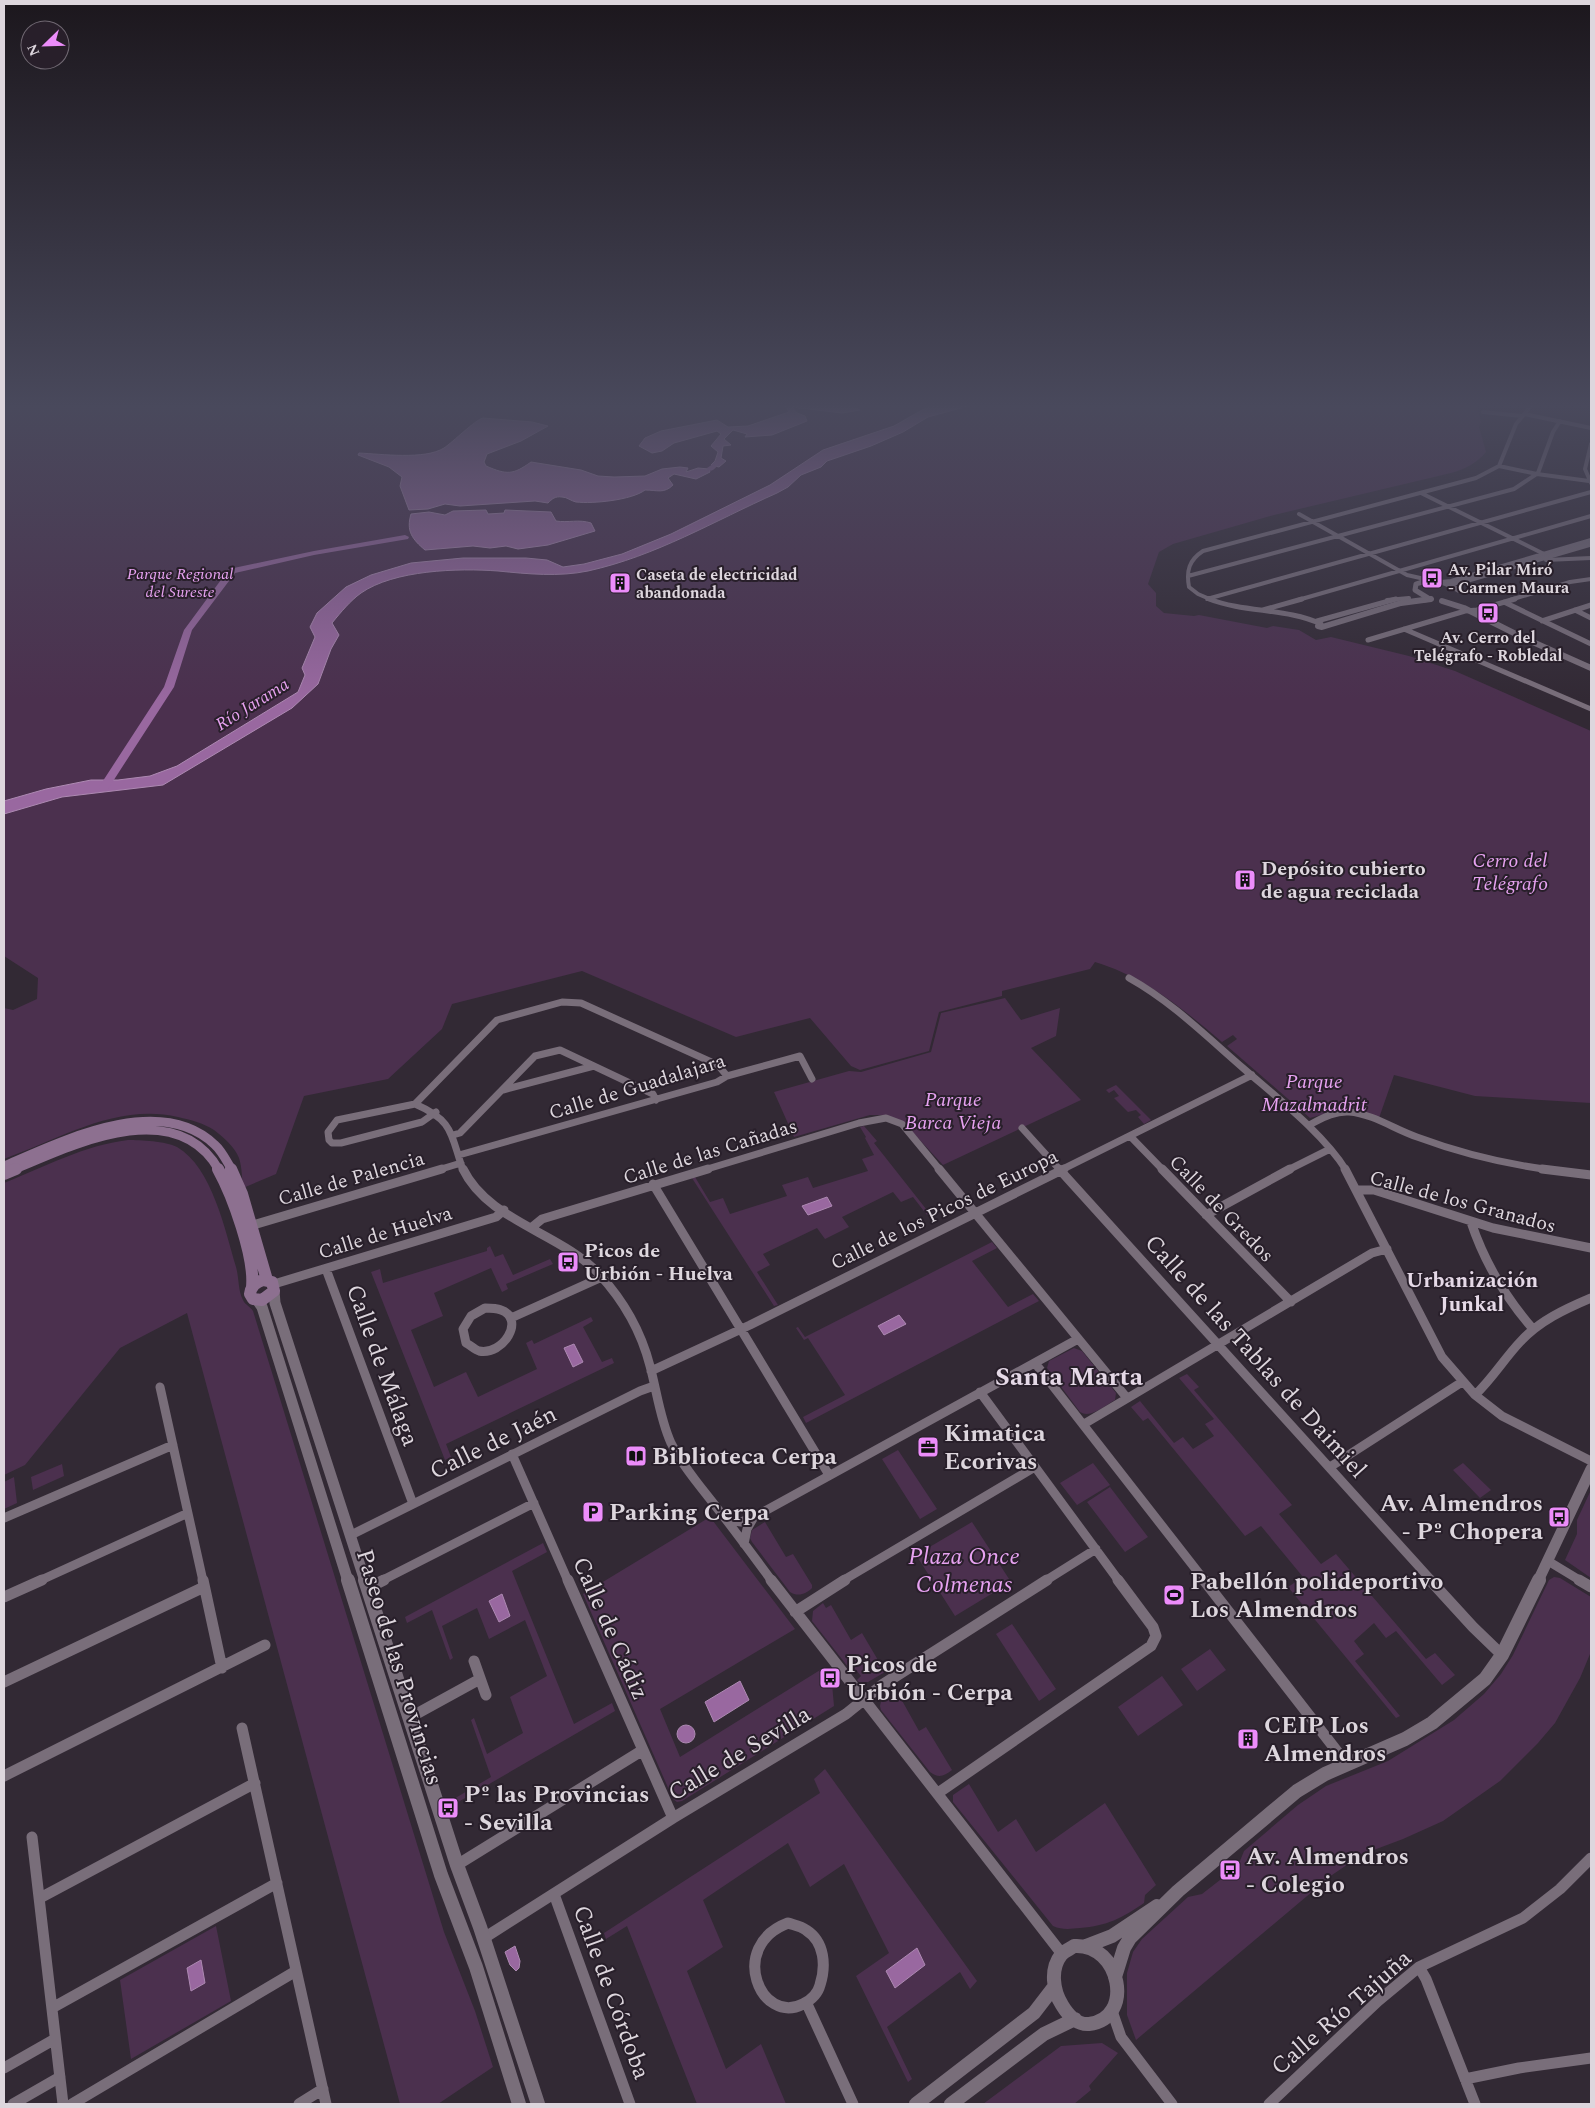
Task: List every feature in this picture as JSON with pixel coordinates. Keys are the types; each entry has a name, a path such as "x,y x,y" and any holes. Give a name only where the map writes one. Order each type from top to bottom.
{"main road":[{"name":"Paseo de las Provincias","path":"4,1166 94,1129 139,1121 175,1124 199,1132 210,1139 224,1153 236,1176 250,1226 272,1285"},
{"path":"4,1174 77,1143 115,1133 135,1130 158,1131 180,1135 206,1152 224,1180 254,1270 250,1294 253,1299 257,1300 267,1298 272,1285 259,1281 252,1287"}],"street":[{"path":"1381,503 1203,551 1191,560 1188,576 1189,587 1196,594 1206,599 1319,622 1409,598 1417,592"},
{"path":"1443,503 1546,557"},
{"path":"1188,576 1464,503"},
{"path":"1206,599 1551,503"},
{"path":"1299,514 1400,571 1448,584 1459,583 1591,544"},
{"path":"1263,611 1591,516"},
{"path":"1442,601 1458,596 1469,583 1546,557"},
{"path":"1441,582 1546,557 1591,558"},
{"path":"1407,574 1416,584"},
{"path":"1368,640 1468,610 1475,610 1570,582 1591,578"},
{"path":"1416,584 1429,580"},
{"path":"1416,584 1414,589 1431,599 1468,610 1591,666"},
{"path":"1448,584 1458,596 1475,610 1591,666"},
{"path":"1319,622 1317,625 1322,627 1401,603 1431,599"},
{"path":"1504,602 1591,644"},
{"path":"1542,621 1591,605"},
{"path":"1575,610 1591,618"},
{"path":"1404,629 1591,709"},
{"path":"1129,978 1172,1005 1308,1126 1330,1149 1345,1168 1357,1190 1442,1357 1462,1382 1502,1416 1591,1461"},
{"path":"415,1104 497,1020 568,1001 581,1003 718,1065 727,1076"},
{"path":"453,1135 460,1133 535,1056 542,1053 560,1050 653,1094 656,1100"},
{"name":"Calle de Guadalajara","path":"459,1154 656,1100 717,1082 727,1076 800,1056 812,1079"},
{"path":"502,1090 594,1066"},
{"name":"Calle de los Picos de Europa","path":"651,1371 741,1329 1252,1075"},
{"path":"436,1112 422,1122 341,1144 332,1143 329,1140 328,1132 337,1120 415,1104 436,1112 445,1121 453,1135 461,1163 478,1193 586,1262 602,1277 624,1304 634,1322 648,1356 662,1422 678,1456 795,1612 1062,1954"},
{"path":"1308,1126 1337,1113 1348,1112 1361,1115 1416,1138 1463,1151 1548,1171 1591,1176"},
{"name":"Calle de las Cañadas","path":"531,1228 542,1219 876,1118 886,1118 902,1124 975,1213"},
{"name":"Calle de las Tablas de Daimiel","path":"1022,1128 1473,1627 1502,1655"},
{"name":"Calle de Gredos","path":"1130,1136 1291,1302"},
{"path":"1206,1215 1315,1155 1330,1149"},
{"name":"Calle de Palencia","path":"250,1226 461,1163"},
{"path":"653,1184 829,1475"},
{"name":"Calle de los Granados","path":"1357,1190 1374,1190 1471,1222 1546,1240 1591,1248"},
{"name":"Calle de Huelva","path":"272,1285 496,1217 504,1210"},
{"path":"975,1213 1127,1398"},
{"path":"1471,1222 1477,1239 1518,1312 1533,1329"},
{"path":"1084,1424 1372,1253 1387,1249"},
{"name":"Calle de Málaga","path":"326,1269 413,1504"},
{"path":"511,1318 602,1277"},
{"name":"Paseo de las Provincias","path":"272,1285 275,1303 409,1718 538,2104"},
{"path":"1475,1395 1484,1388 1519,1343 1533,1329 1566,1309 1591,1298"},
{"name":"Paseo de las Provincias","path":"257,1300 262,1307 441,1876 476,1967 519,2104"},
{"path":"493,1308 507,1313 511,1318 512,1332 508,1339 494,1349 478,1350 466,1342 463,1329 466,1322 478,1311 493,1308"},
{"path":"726,1520 742,1522 754,1517 1078,1339"},
{"path":"1035,1362 1347,1764"},
{"path":"1330,1467 1462,1382"},
{"name":"Calle de Jaén","path":"351,1535 640,1391 654,1386"},
{"path":"160,1387 222,1668"},
{"path":"938,1793 1151,1646 1156,1636 1153,1627 980,1392"},
{"path":"4,1518 173,1445"},
{"name":"Calle de Cádiz","path":"512,1454 673,1818"},
{"path":"795,1612 819,1595 1036,1467"},
{"path":"1115,1977 1124,1948 1130,1938 1178,1891 1298,1791 1325,1774 1404,1739 1432,1723 1485,1679 1502,1655 1591,1469"},
{"path":"368,1588 534,1503"},
{"path":"4,1597 188,1513"},
{"path":"744,1544 747,1529 754,1517"},
{"name":"Calle de Sevilla","path":"484,1938 673,1818 846,1714 882,1685 1096,1549"},
{"path":"1548,1561 1591,1587"},
{"path":"4,1682 204,1587"},
{"path":"4,1776 265,1646"},
{"path":"474,1661 486,1695"},
{"name":"Paseo de las Provincias","path":"409,1718 480,1679"},
{"path":"242,1728 326,2104"},
{"path":"457,1865 643,1750"},
{"path":"40,1898 255,1783"},
{"path":"32,1837 63,2104"},
{"name":"Calle Río Tajuña","path":"1269,2104 1378,2001 1419,1967 1523,1918 1560,1889 1591,1858"},
{"path":"52,2008 277,1883"},
{"path":"1086,1946 1096,1950 1106,1958 1115,1977 1117,1991 1112,2011 1106,2018 1091,2024 1075,2019 1066,2012 1058,2000 1054,1987 1054,1973 1062,1954 1074,1946 1086,1946 1112,1936 1178,1891"},
{"name":"Calle de Córdoba","path":"554,1894 630,2104"},
{"path":"788,1923 805,1927 818,1940 823,1953 824,1968 822,1982 816,1994 807,2004 787,2009 776,2006 766,1998 758,1986 755,1958 759,1944 767,1933 777,1926 788,1923"},
{"path":"1419,1967 1426,1980 1474,2104"},
{"path":"72,2104 296,1971"},
{"path":"916,2104 1034,2013 1054,1987"},
{"path":"807,2004 853,2104"},
{"path":"1112,2011 1121,2037 1172,2104"},
{"path":"951,2104 1044,2034 1075,2019"},
{"path":"4,2068 55,2039"},
{"path":"1465,2079 1519,2068 1591,2058"},
{"path":"13,2104 60,2077"},
{"path":"300,2104 323,2089"}],"green space":[{"path":"4,503 1323,503 1274,515 1173,544 1159,552 1148,584 1156,593 1156,606 1164,613 1199,615 1267,628 1273,626 1299,630 1316,640 1331,637 1409,656 1455,671 1591,731 1591,1103 1475,1096 1394,1075 1379,1118 1350,1109 1342,1109 1310,1118 1227,1046 1237,1039 1233,1035 1222,1042 1163,995 1130,976 1095,962 1090,969 1002,991 1002,996 939,1012 929,1051 860,1070 851,1066 810,1018 736,1037 582,971 452,1004 442,1029 388,1079 304,1096 276,1174 243,1188 237,1154 232,1146 214,1130 197,1122 155,1114 133,1115 89,1125 4,1159 4,1008 13,1010 37,999 38,978 4,956"},
{"name":"Parque Barca Vieja","path":"1005,998 1021,1020 1060,1008 1056,1036 1031,1048 1081,1100 943,1165 905,1124 885,1115 870,1115 794,1137 774,1092 849,1071 861,1072 931,1052 941,1013"},
{"path":"1116,1085 1151,1120 1144,1124 1138,1117 1141,1115 1136,1110 1128,1112 1114,1098 1119,1096 1114,1090 1109,1093 1106,1090"},
{"path":"864,1126 877,1141 874,1143 930,1214 927,1215 913,1197 901,1202 893,1192 842,1217 849,1227 825,1239 817,1228 763,1254 770,1265 757,1272 778,1305 774,1306 692,1178 695,1177 710,1202 723,1198 730,1214 787,1196 782,1185 808,1177 813,1188 868,1171 862,1159 874,1155 860,1127"},
{"path":"128,1140 153,1141 177,1147 189,1156 199,1169 216,1201 222,1218 236,1267 241,1296 253,1311 444,1932 475,2011 493,2067 438,2104 400,2104 187,1313 120,1348 25,1465 4,1475 4,1183 80,1152"},
{"path":"992,1242 997,1248 972,1261 1008,1307 1033,1294 1039,1301 806,1423 803,1417 845,1395 808,1338 804,1340 796,1328 798,1327 805,1337"},
{"path":"490,1246 495,1257 503,1254 513,1275 550,1259 553,1264 506,1284 508,1289 502,1292 491,1268 434,1293 443,1316 411,1330 434,1387 466,1372 478,1397 537,1369 526,1343 532,1340 534,1344 591,1317 593,1321 583,1327 602,1362 612,1358 614,1363 446,1444 451,1457 445,1460 371,1272 380,1269 383,1283 487,1251 487,1248"},
{"path":"1074,1348 1082,1351 1116,1393 1115,1400 1093,1413 1084,1414 1080,1412 1047,1368 1049,1361"},
{"path":"1187,1374 1199,1387 1194,1390 1292,1505 1279,1514 1321,1564 1336,1554 1426,1659 1435,1653 1455,1675 1442,1685 1396,1631 1386,1638 1374,1623 1354,1641 1364,1654 1355,1661 1400,1716 1396,1718 1288,1587 1303,1577 1261,1526 1245,1536 1148,1418 1143,1421 1131,1407 1140,1401 1174,1443 1183,1437 1193,1449 1214,1436 1205,1424 1214,1419 1179,1378"},
{"path":"898,1450 937,1509 920,1519 882,1459"},
{"path":"1093,1463 1110,1485 1077,1505 1060,1483"},
{"path":"1463,1463 1491,1490 1480,1498 1453,1470"},
{"path":"62,1464 64,1476 33,1490 31,1477"},
{"path":"14,1477 17,1503 4,1509 4,1482"},
{"path":"1110,1487 1148,1537 1125,1552 1087,1502"},
{"path":"1591,1490 1591,1578 1565,1560 1577,1534 1577,1520"},
{"path":"710,1517 795,1629 660,1709 680,1757 825,1667 829,1673 826,1676 832,1684 834,1706 682,1801 677,1802 673,1799 583,1594"},
{"path":"765,1522 786,1557 793,1554 812,1585 812,1588 807,1592 799,1595 790,1592 752,1542 750,1538 752,1530"},
{"name":"Plaza Once Colmenas","path":"972,1522 1011,1582 955,1616 916,1555"},
{"path":"543,1543 547,1552 512,1571 574,1724 612,1703 615,1711 453,1805 452,1800 491,1777 471,1720 474,1718 487,1754 523,1733 510,1697 547,1676 525,1620 489,1639 477,1608 442,1626 453,1658 450,1660 432,1610 407,1623 405,1617"},
{"path":"1554,1577 1560,1578 1591,1597 1591,1649 1580,1678 1555,1723 1538,1743 1500,1781 1443,1821 1363,1854 1332,1875 1136,2040 1127,2015 1127,1973 1133,1952 1142,1939 1188,1897 1202,1894 1238,1866 1244,1851 1298,1805 1326,1786 1388,1761 1454,1720 1484,1694 1501,1674 1513,1655 1549,1580"},
{"path":"823,1603 826,1608 831,1605 851,1640 862,1633 885,1672 868,1682 859,1682 857,1680 861,1676 856,1670 852,1672 812,1621 813,1611"},
{"path":"1012,1624 1056,1689 1039,1701 996,1634"},
{"path":"1210,1649 1226,1670 1197,1691 1181,1669"},
{"path":"1162,1676 1183,1705 1138,1736 1118,1707"},
{"path":"895,1688 919,1731 926,1727 952,1770 946,1774 939,1776 930,1772 881,1710 882,1697"},
{"path":"825,1769 977,1981 970,1989 960,1972 887,2027 912,2079 908,2082 856,1976 889,1953 844,1864 810,1887 788,1843 703,1900 723,1947 687,1971 726,2069 761,2044 786,2104 697,2104 627,1926 606,1939 604,1933 820,1793 814,1779"},
{"path":"969,1784 998,1832 1016,1819 1036,1852 1105,1803 1156,1885 1145,1895 1144,1903 1114,1920 1090,1927 1063,1929 1053,1926 953,1802 953,1795"},
{"path":"216,1926 231,2001 131,2059 120,1980"},
{"path":"1102,2043 1118,2053 1089,2086 1091,2090 1074,2104 983,2104 1061,2046"}],"shaded area":[{"path":"407,503 499,503 460,506 445,504 428,509 409,510"},
{"path":"733,503 755,503 661,547 588,571 555,574 482,570 427,572 391,579 375,585 353,600 332,623 339,635 331,649 318,684 292,708 163,785 62,797 4,814 4,801 46,789 91,780 118,780 150,776 177,766 298,692 305,675 302,668 315,637 310,627 317,613 346,587 371,575 411,563 463,558 526,558 547,560 563,567 584,564 622,554 671,534"},
{"path":"486,510 488,514 504,513 505,510 551,512 556,521 591,523 595,531 548,545 518,549 506,546 490,548 473,546 425,550 411,534 409,525 411,514 429,512 445,515 453,511"},
{"path":"827,1197 832,1206 808,1215 802,1206"},
{"path":"899,1315 906,1324 884,1335 878,1326"},
{"path":"574,1344 583,1362 573,1367 564,1348"},
{"path":"502,1594 510,1616 499,1622 489,1601"},
{"path":"740,1681 749,1700 714,1722 705,1702"},
{"path":"686,1725 692,1728 695,1734 692,1740 686,1743 680,1740 677,1734 680,1728"},
{"path":"515,1946 520,1961 519,1968 516,1971 510,1965 505,1952"},
{"path":"917,1948 925,1965 895,1988 886,1971"},
{"path":"201,1960 205,1983 191,1991 187,1968"}],"waterway":[{"path":"104,787 169,687 188,630 232,571 314,553 405,537"}],"place":[{"name":"Av. Pilar Miró - Carmen Maura","path":"1432,578"},
{"name":"Caseta de electricidad abandonada","path":"620,583"},
{"name":"Av. Cerro del Telégrafo - Robledal","path":"1488,613"},
{"name":"Depósito cubierto de agua reciclada","path":"1245,880"},
{"name":"Picos de Urbión - Huelva","path":"568,1262"},
{"name":"Kimatica Ecorivas","path":"928,1447"},
{"name":"Biblioteca Cerpa","path":"636,1456"},
{"name":"Parking Cerpa","path":"593,1512"},
{"name":"Av. Almendros - Pº Chopera","path":"1559,1517"},
{"name":"Pabellón polideportivo Los Almendros","path":"1174,1595"},
{"name":"Picos de Urbión - Cerpa","path":"830,1678"},
{"name":"CEIP Los Almendros","path":"1248,1739"},
{"name":"Pº las Provincias - Sevilla","path":"448,1808"},
{"name":"Av. Almendros - Colegio","path":"1230,1870"}],"district":[{"name":"Urbanización Junkal","path":"1472,1292"},
{"name":"Santa Marta","path":"1069,1376"}],"park label":[{"name":"Parque Regional del Sureste","path":"180,582"},
{"name":"Cerro del Telégrafo","path":"1510,872"},
{"name":"Parque Mazalmadrit","path":"1314,1092"}],"water label":[{"name":"Río Jarama","path":"252,704"}]}
